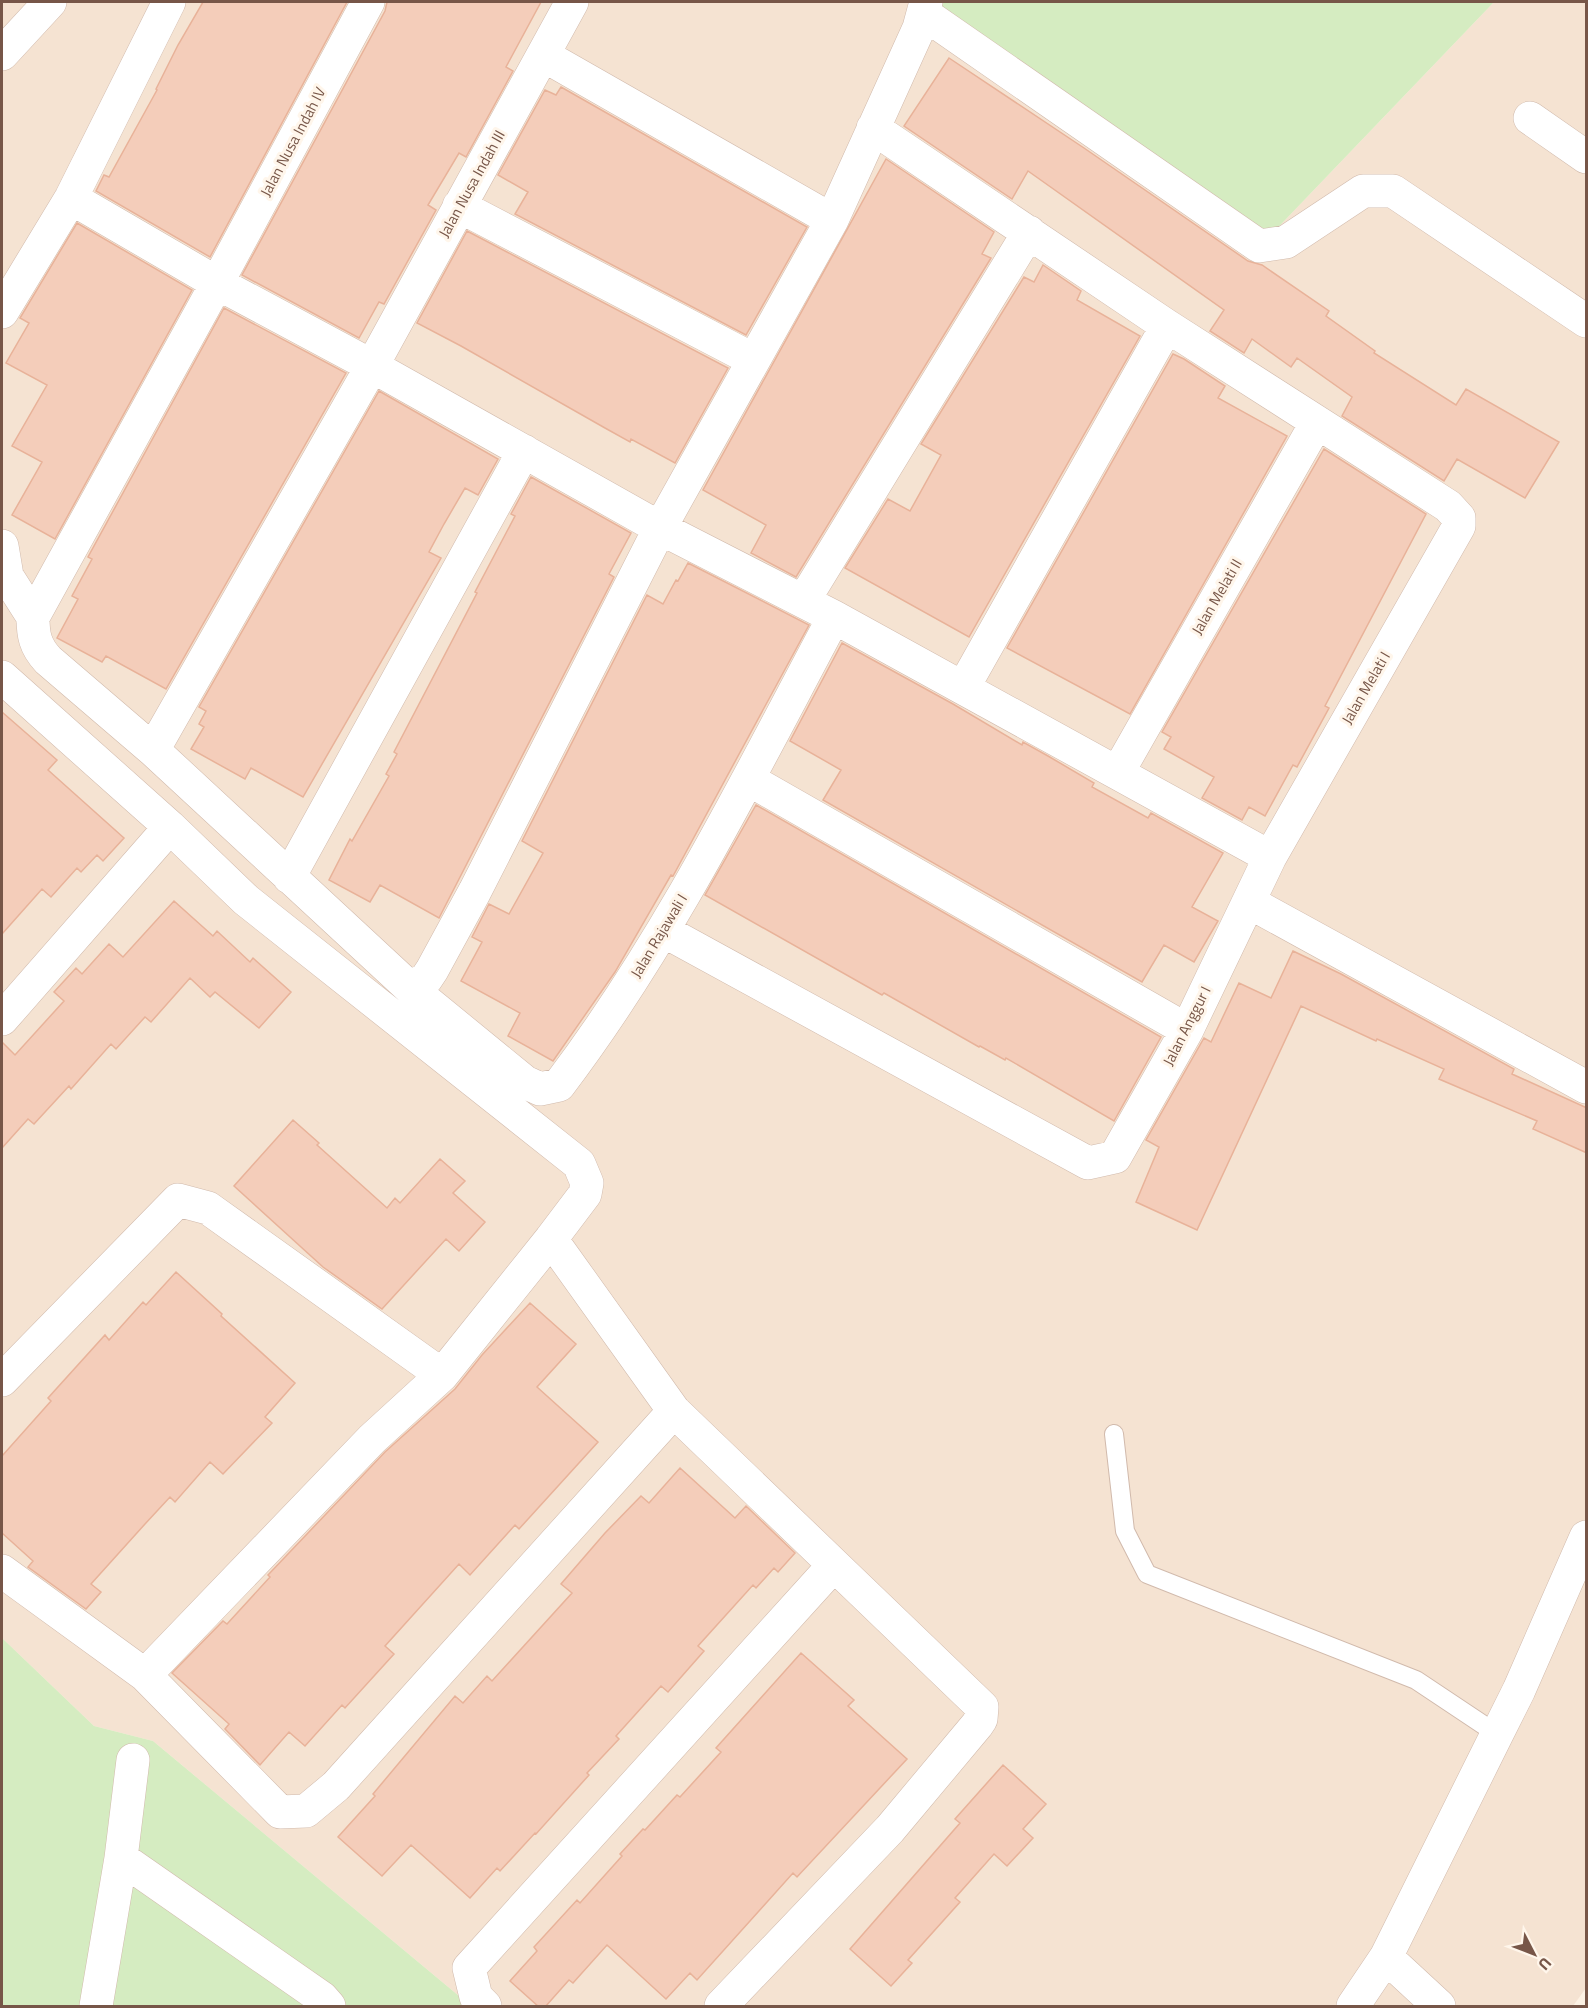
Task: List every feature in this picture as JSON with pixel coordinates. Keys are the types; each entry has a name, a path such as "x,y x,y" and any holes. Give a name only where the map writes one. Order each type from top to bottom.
{"street":[{"path":"2,54 50,2"},
{"path":"2,312 71,198 169,2"},
{"name":"Jalan Nusa Indah IV","path":"33,616 369,2"},
{"name":"Jalan Nusa Indah III","path":"153,750 372,366 572,2"},
{"path":"410,988 426,979 432,970 475,891 660,528 832,220 919,28 924,7 1259,246 1286,242 1363,191 1392,191 1587,321"},
{"path":"543,55 832,220"},
{"path":"1530,118 1587,157"},
{"path":"873,128 1167,326 1317,422"},
{"path":"71,198 217,283 372,366 660,528 834,616 1270,857"},
{"path":"459,207 752,360"},
{"path":"804,600 1029,231"},
{"path":"963,688 1167,326"},
{"name":"Jalan Melati I","path":"1249,902 1270,857 1459,526 1459,518 1448,506 1317,422"},
{"name":"Jalan Melati II","path":"1118,772 1317,422"},
{"path":"289,877 524,451"},
{"path":"2,546 7,576 33,616"},
{"name":"Jalan Rajawali I","path":"33,616 34,633 39,650 153,750 410,988 525,1082 540,1089 559,1085 591,1042 664,931 834,616"},
{"path":"2,677 170,827 246,900 579,1164 587,1183 585,1194 442,1375 372,1439 145,1675"},
{"path":"748,779 1187,1030"},
{"path":"2,1019 170,827"},
{"path":"1249,902 1587,1087"},
{"name":"Jalan Anggur I","path":"664,931 1088,1163 1115,1157 1121,1148 1187,1030 1249,902"},
{"path":"2,1380 178,1200 208,1208 442,1375"},
{"path":"551,1239 674,1411 979,1703 982,1712 981,1719 890,1829 721,2007"},
{"path":"2,1571 145,1675 280,1812 306,1811 336,1786 674,1411"},
{"path":"1353,2007 1386,1957 1497,1734 1587,1537"},
{"path":"485,2007 476,1997 469,1968 834,1566"},
{"path":"96,2007 121,1858 133,1760"},
{"path":"121,1858 321,2004"},
{"path":"1386,1957 1439,2007"}],"lane":[{"path":"1114,1434 1125,1532 1147,1574 1416,1680 1497,1734"}],"shaded area":[{"path":"2,2 930,2 1266,240 1494,2 1586,2 1586,1988 1573,2006 471,2006 153,1741 94,1726 2,1638"}],"green space":[{"path":"930,2 1494,2 1266,240"},
{"path":"2,1638 94,1726 153,1741 471,2006 2,2006"}],"building":[{"path":"203,2 347,2 210,257 96,191 104,175 109,177"},
{"path":"387,2 541,2 506,67 513,71 466,157 459,153 428,205 436,210 384,304 379,302 359,338 242,275 385,11"},
{"path":"949,58 1248,261 1262,265 1329,311 1326,316 1375,351 1374,353 1456,405 1466,389 1559,442 1525,498 1457,459 1444,481 1342,416 1352,397 1297,358 1291,367 1252,339 1244,353 1210,331 1224,310 1028,171 1012,199 904,126"},
{"path":"561,87 807,227 746,335 515,214 528,192 498,175 545,90 556,95"},
{"path":"886,159 994,232 982,254 991,258 796,577 751,553 766,525 703,490"},
{"path":"77,223 192,290 55,539 12,515 42,462 12,446 47,385 6,363 29,323 20,318"},
{"path":"467,231 728,368 675,463 631,439 630,442 417,323"},
{"path":"1043,265 1081,291 1077,300 1140,336 969,637 845,568 888,499 910,511 941,455 921,444 1024,277 1034,282"},
{"path":"224,308 346,373 166,689 106,656 102,662 57,638 78,599 72,596 92,559 88,557"},
{"path":"1173,354 1225,386 1218,398 1287,436 1130,714 1007,648"},
{"path":"379,391 498,459 478,495 465,488 444,524 429,552 441,558 303,797 251,768 245,779 191,749 204,727 199,724 206,711 199,707"},
{"path":"1324,449 1426,514 1325,706 1329,708 1297,767 1293,765 1265,816 1249,807 1242,820 1202,798 1214,777 1164,749 1171,737 1162,732"},
{"path":"531,477 631,533 609,574 614,577 439,918 380,885 370,902 329,880 350,839 352,841 389,776 386,774 397,754 394,752 477,593 475,592 515,516 511,514"},
{"path":"688,563 809,625 673,876 671,875 615,972 553,1061 508,1036 520,1013 461,981 482,942 472,937 489,904 509,914 543,853 522,841 647,595 663,604"},
{"path":"842,643 1022,745 1023,742 1048,756 1094,783 1092,787 1148,818 1151,813 1223,853 1192,907 1218,921 1194,962 1164,945 1142,982 823,800 841,770 790,741"},
{"path":"2,712 57,760 48,770 124,838 103,861 97,855 81,872 77,868 51,897 42,889 2,934"},
{"path":"756,805 1161,1037 1114,1121 1006,1058 1005,1060 979,1047 884,993 882,995 705,895"},
{"path":"174,901 213,936 217,931 250,962 253,958 291,992 259,1028 215,992 210,997 190,978 151,1022 145,1017 116,1049 111,1044 71,1089 69,1086 34,1124 28,1119 2,1148 2,1042 15,1055 64,1001 54,992 76,968 82,974 109,944 123,957"},
{"path":"1293,951 1341,974 1514,1069 1512,1074 1587,1108 1587,1153 1533,1129 1537,1121 1439,1079 1444,1069 1301,1006 1197,1230 1136,1202 1159,1147 1146,1140 1204,1038 1211,1042 1239,983 1271,998"},
{"path":"293,1120 319,1143 317,1145 387,1208 395,1198 400,1203 440,1159 465,1181 453,1193 485,1222 459,1251 446,1239 382,1309 323,1267 234,1186"},
{"path":"176,1272 295,1383 265,1417 272,1423 223,1474 210,1462 175,1502 170,1497 145,1524 91,1584 101,1592 86,1609 28,1567 33,1561 2,1533 2,1456 51,1401 48,1398 105,1335 109,1340 143,1302 146,1305"},
{"path":"530,1303 576,1344 537,1387 598,1442 519,1529 515,1525 470,1575 459,1564 385,1646 394,1654 345,1708 342,1705 305,1746 289,1732 260,1765 225,1729 229,1724 172,1673 223,1621 227,1624 270,1577 268,1575 385,1452 455,1389 482,1355"},
{"path":"680,1468 735,1518 746,1506 795,1553 778,1572 774,1568 756,1588 753,1585 698,1646 704,1651 668,1692 661,1686 616,1736 619,1739 587,1773 589,1775 536,1834 500,1871 497,1868 470,1898 411,1845 382,1876 338,1837 375,1796 373,1794 455,1696 463,1703 487,1676 492,1681 572,1593 561,1584 605,1533 641,1496 649,1503"},
{"path":"801,1653 854,1700 848,1706 907,1759 797,1877 793,1873 697,1980 690,1973 666,1999 607,1945 573,1983 569,1980 545,2007 539,2007 510,1981 537,1951 534,1947 577,1900 580,1903 643,1829 645,1830 677,1795 680,1797 721,1752 716,1748"},
{"path":"1003,1765 1046,1804 1023,1829 1033,1838 1007,1866 994,1854 955,1898 960,1902 908,1960 912,1963 891,1986 850,1949 960,1823 955,1819"}]}
